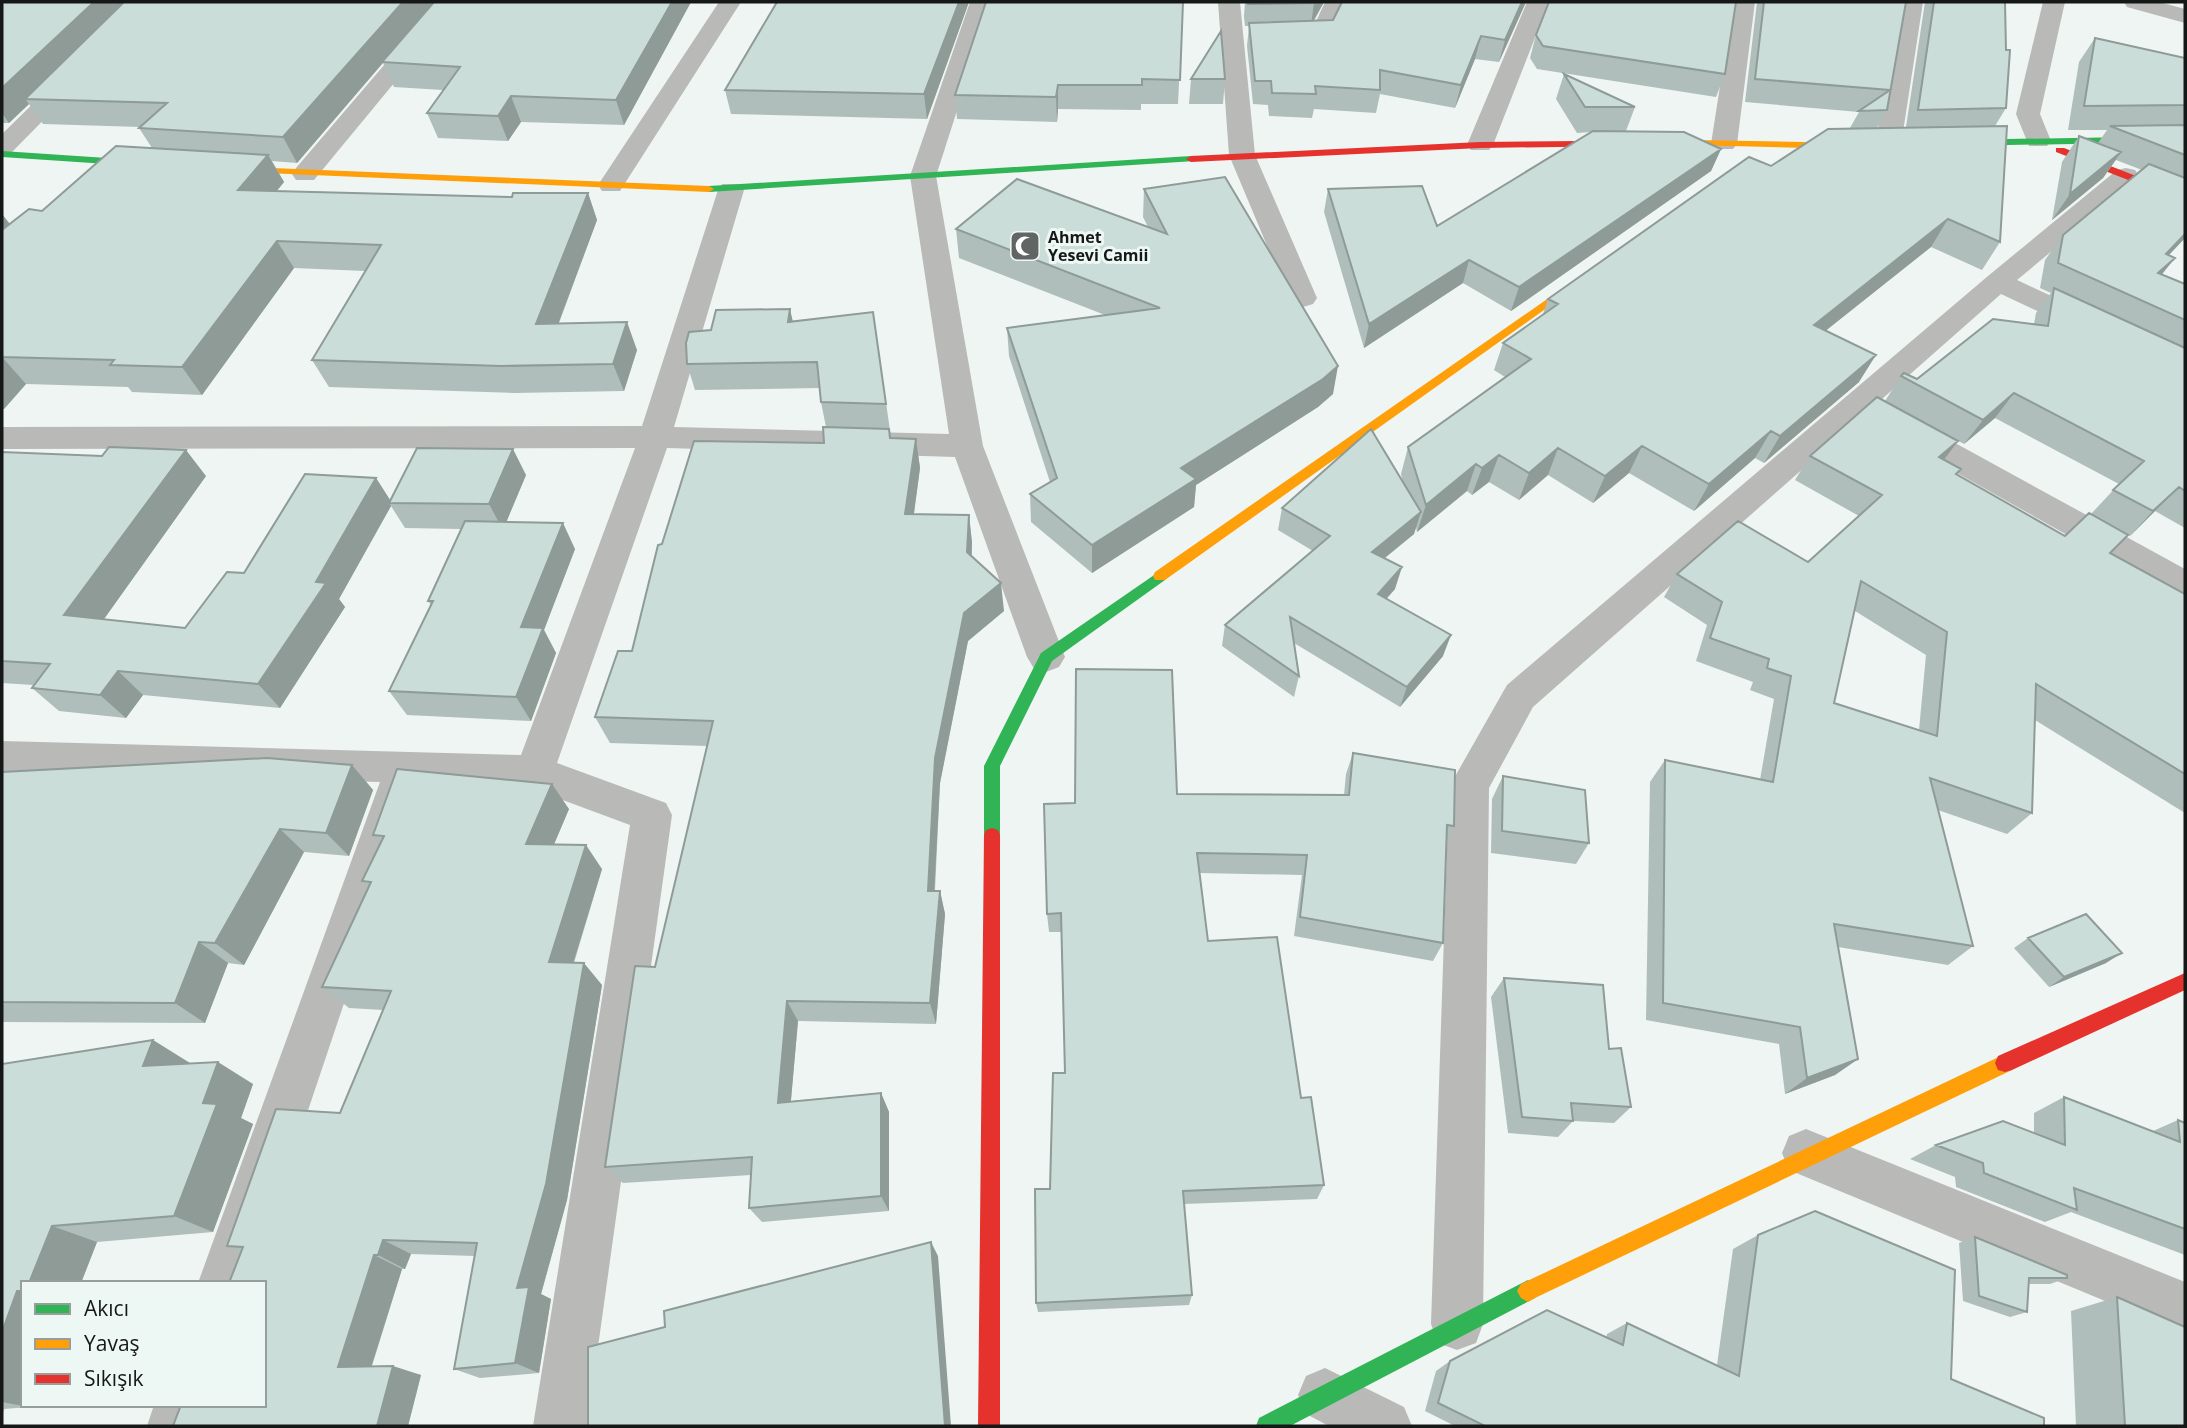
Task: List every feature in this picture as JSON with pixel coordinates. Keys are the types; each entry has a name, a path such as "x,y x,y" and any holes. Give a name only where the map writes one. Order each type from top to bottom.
{"street":[{"path":"2,148 149,2"},
{"path":"305,174 450,2"},
{"path":"611,185 730,2"},
{"path":"981,2 923,176 967,446 1046,657"},
{"path":"1229,2 1234,36 1242,155 1303,298"},
{"path":"1234,36 1321,35 1336,2"},
{"path":"1480,145 1538,2"},
{"path":"1724,144 1744,2"},
{"path":"213,168 731,190 1242,155 1480,145 1652,142 1768,146 1895,145 1912,2"},
{"path":"2054,2 2028,114 2038,141 2185,199"},
{"path":"2135,2 2185,16"},
{"path":"1943,144 2185,139"},
{"path":"1746,162 1768,146"},
{"path":"2,154 173,166"},
{"path":"88,188 120,162"},
{"path":"1457,1324 1469,787 1520,696 1998,282 2126,176"},
{"path":"534,772 655,437 731,190"},
{"path":"989,1426 992,766 1046,657 1599,266"},
{"path":"1998,282 2185,370"},
{"path":"1860,404 2185,585"},
{"path":"2,438 655,437 967,446"},
{"path":"2,757 405,766 534,772 652,815 560,1426"},
{"path":"225,1281 405,766"},
{"path":"1267,1426 1457,1324 1806,1153 2185,981"},
{"path":"1806,1153 2185,1308"},
{"path":"1325,1395 1385,1426"},
{"path":"174,1426 180,1407"}],"building":[{"path":"2,2 94,2 2,88"},
{"path":"124,2 403,2 283,137 139,128 167,103 25,99"},
{"path":"434,2 672,2 616,100 511,96 498,116 427,113 460,67 382,62"},
{"path":"777,2 959,2 924,94 725,90"},
{"path":"986,2 1183,2 1180,80 1142,79 1142,85 1058,85 1056,97 955,95"},
{"path":"1247,2 1315,2 1248,4"},
{"path":"1342,2 1522,2 1505,40 1481,36 1461,85 1380,70 1380,90 1315,86 1316,94 1272,93 1271,81 1255,81 1249,23 1333,20"},
{"path":"1549,2 1736,2 1725,74 1543,46 1536,35"},
{"path":"1764,2 1906,2 1887,110 1859,111 1890,90 1755,79"},
{"path":"1934,2 2005,2 2006,50 2010,50 2006,108 1918,110"},
{"path":"1221,31 1225,79 1191,79"},
{"path":"2095,38 2185,58 2185,105 2084,106"},
{"path":"1564,74 1635,107 1585,107"},
{"path":"2185,125 2185,155 2110,126"},
{"path":"2007,126 2000,242 1948,219 1814,325 1876,355 1780,436 1771,431 1709,484 1642,446 1605,476 1558,448 1529,473 1499,455 1482,468 1476,464 1426,505 1408,447 1531,359 1503,343 1558,304 1548,299 1749,157 1771,166 1828,129"},
{"path":"1593,131 1684,132 1721,149 1519,287 1469,260 1369,324 1328,189 1422,186 1437,226"},
{"path":"2079,136 2121,152 2070,194"},
{"path":"116,146 268,155 238,190 512,197 513,193 588,193 536,324 627,322 613,364 501,366 312,360 381,245 277,241 182,367 110,365 114,360 2,357 2,230 29,209 42,211"},
{"path":"2149,164 2185,178 2185,234 2166,254 2175,258 2158,273 2185,284 2185,320 2058,263 2063,235"},
{"path":"1225,177 1338,366 1323,379 1181,468 1196,479 1092,545 1030,494 1057,478 1007,328 1160,308 956,229 1017,179 1167,234 1144,189"},
{"path":"2054,288 2185,348 2185,491 2179,487 2153,511 2113,490 2144,461 2014,393 1983,420 1901,376 1904,373 1917,379 1993,319 2048,326"},
{"path":"790,309 788,322 873,312 886,404 821,402 817,362 687,364 686,343 689,332 711,330 716,310"},
{"path":"1877,397 1958,441 1939,457 1961,469 1956,474 2065,536 2089,513 2128,535 2110,553 2185,594 2185,774 2036,684 2032,813 1930,778 1973,946 1834,924 1858,1059 1807,1078 1800,1027 1663,1003 1665,760 1773,782 1791,676 1767,668 1769,659 1710,638 1722,602 1677,574 1738,521 1808,562 1882,495 1810,456","holes":["1861,581 1947,632 1937,736 1834,703"]},
{"path":"823,427 889,429 890,438 916,439 905,514 969,515 967,552 1001,583 964,613 935,758 928,891 940,891 930,1003 787,1001 778,1103 881,1093 881,1196 749,1208 752,1157 605,1167 635,966 655,967 713,721 595,717 618,651 632,651 658,545 662,544 694,441 824,443"},
{"path":"1371,429 1421,512 1372,552 1402,567 1378,594 1451,635 1407,687 1290,617 1299,676 1225,625 1330,536 1282,508"},
{"path":"109,447 186,450 64,615 185,628 227,572 244,573 305,474 376,478 316,582 326,583 258,684 118,671 100,695 32,688 50,664 2,661 2,452 102,456"},
{"path":"417,448 513,449 489,504 389,503"},
{"path":"465,521 563,523 521,627 543,628 516,697 389,691 433,601 428,601"},
{"path":"1076,669 1172,670 1177,794 1349,795 1353,753 1455,770 1454,826 1447,825 1443,943 1300,917 1307,855 1197,853 1208,941 1277,937 1301,1098 1311,1097 1324,1185 1183,1191 1192,1295 1036,1303 1035,1189 1050,1189 1053,1073 1065,1073 1061,913 1047,914 1044,804 1075,803"},
{"path":"267,758 352,765 326,833 280,829 215,943 199,942 175,1003 2,1002 2,772"},
{"path":"397,769 552,784 526,844 586,845 549,962 584,963 546,1184 517,1288 529,1287 515,1363 454,1369 477,1243 383,1240 378,1255 374,1255 338,1367 393,1366 377,1426 173,1426 180,1407 266,1407 266,1281 230,1281 243,1247 227,1246 276,1109 340,1113 391,991 322,987 371,882 362,881 384,836 373,835"},
{"path":"1503,776 1585,790 1589,843 1502,831"},
{"path":"2086,914 2122,953 2064,977 2028,938"},
{"path":"1504,978 1603,985 1609,1049 1621,1048 1631,1107 1571,1103 1573,1121 1522,1117"},
{"path":"153,1040 143,1066 218,1062 203,1103 217,1104 174,1216 52,1226 30,1281 21,1281 21,1291 17,1291 2,1332 2,1064"},
{"path":"2064,1097 2180,1142 2178,1120 2185,1123 2185,1229 2074,1188 2077,1210 1984,1173 1983,1163 1936,1145 2003,1121 2065,1145"},
{"path":"1815,1211 1955,1270 1951,1379 2044,1418 2044,1426 1485,1426 1438,1403 1450,1361 1547,1310 1623,1345 1627,1323 1739,1376 1758,1235"},
{"path":"1975,1237 2067,1275 2067,1278 2029,1278 2027,1312 1979,1296"},
{"path":"931,1242 945,1426 588,1426 588,1347 665,1327 664,1311"},
{"path":"2117,1297 2185,1327 2185,1426 2125,1426"}],"traffic: fast":[{"path":"1953,143 2185,139"},
{"path":"2,154 152,164"},
{"path":"709,189 1191,159"},
{"path":"992,835 992,766 1046,657 1160,576"},
{"path":"1267,1426 1528,1291"}],"traffic: slow":[{"path":"1693,143 1854,146"},
{"path":"226,169 709,189"},
{"path":"1160,576 1589,273"},
{"path":"1528,1291 2005,1063"}],"traffic: jam":[{"path":"1191,159 1480,145 1693,143"},
{"path":"2060,150 2185,199"},
{"path":"989,1426 992,835"},
{"path":"2005,1063 2185,981"}],"place":[{"name":"Ahmet Yesevi Camii","path":"1025,246"}]}
